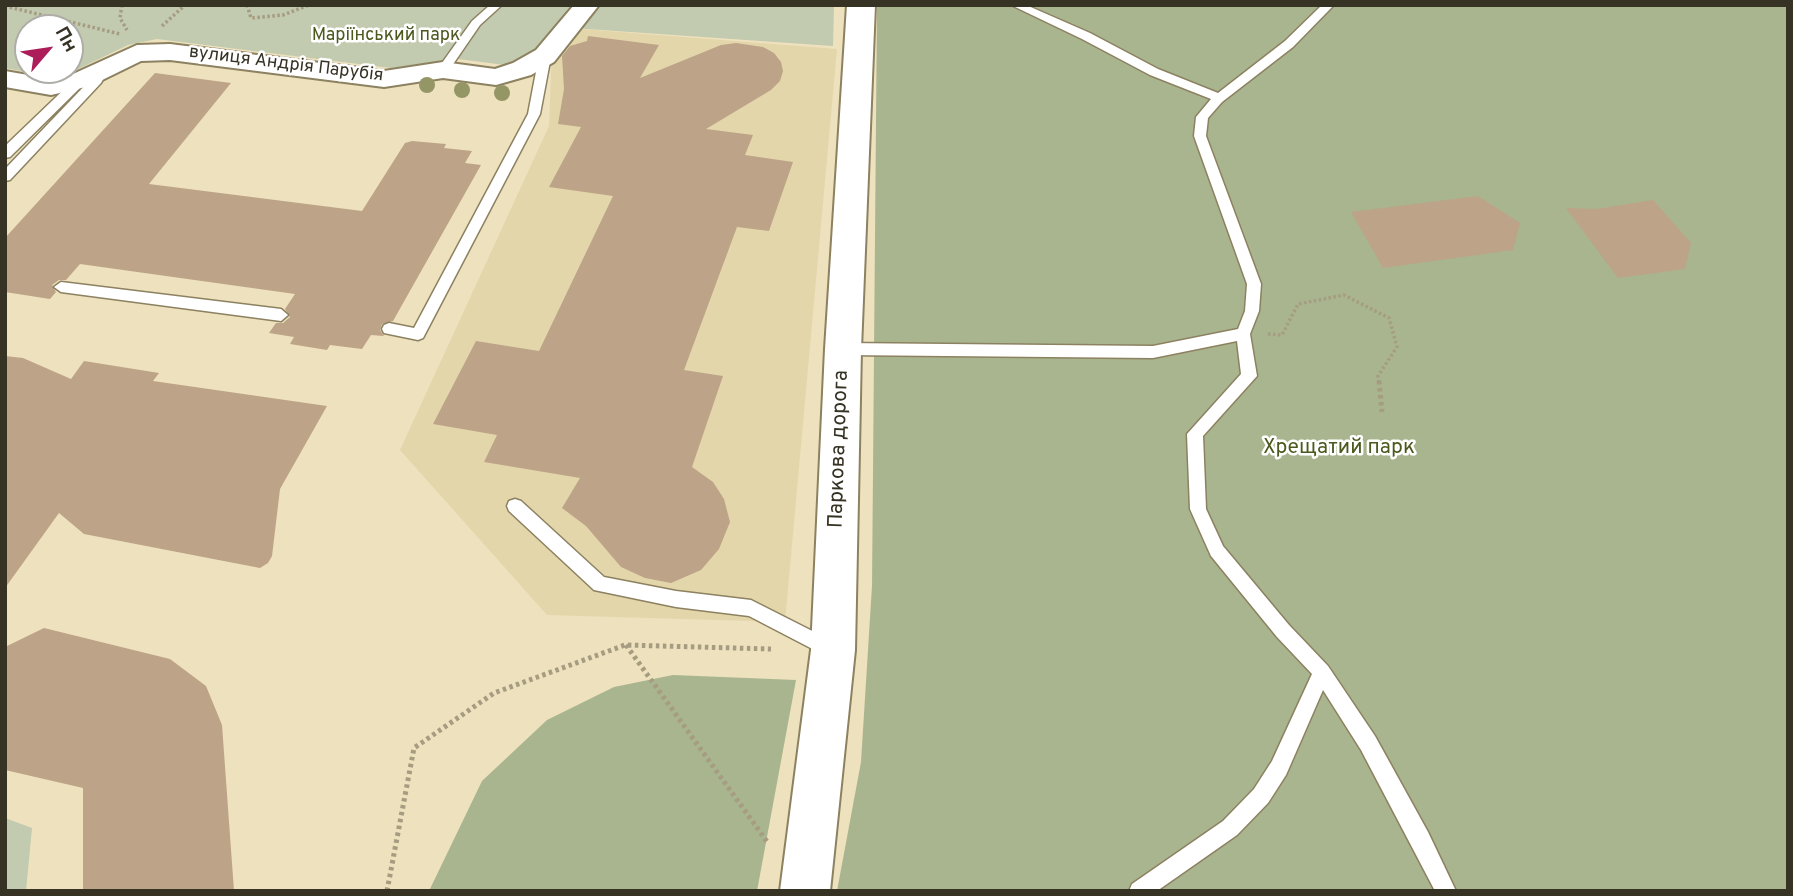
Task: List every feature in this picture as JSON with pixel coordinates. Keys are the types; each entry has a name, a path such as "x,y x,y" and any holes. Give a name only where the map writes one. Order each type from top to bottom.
{"main road":[{"name":"Паркова дорога","path":"805,891 834,650 843,349 861,5"}],"street":[{"name":"вулиця Андрія Парубія","path":"84,79 137,52 170,52 384,79 443,70 496,76 522,69 545,56 587,5"},
{"name":"вулиця Андрія Парубія","path":"34,84 51,87 64,84"}],"lane":[{"path":"443,70 476,23 497,5"},
{"path":"1016,5 1086,36 1154,72 1212,94 1218,99"},
{"path":"1329,5 1289,44 1218,99 1202,117 1200,136 1254,284 1252,311 1243,334 1249,376 1195,434 1198,509 1217,551 1283,631 1322,671 1368,743 1421,839 1446,891"},
{"path":"389,329 418,334 534,114 545,56"},
{"path":"5,177 97,80 104,67"},
{"path":"5,154 78,84"},
{"path":"61,287 281,315"},
{"path":"843,349 1153,352 1243,334"},
{"path":"515,506 600,584 676,599 751,608 834,650"},
{"path":"1139,891 1230,828 1261,796 1279,768 1322,671"}],"path":[{"path":"8,6 105,32 131,35 120,18 122,5"},
{"path":"159,29 185,5"},
{"path":"247,5 251,18 283,15 309,5"},
{"path":"1243,334 1282,335 1298,304 1344,295 1389,318 1397,347 1378,376 1382,412"},
{"path":"625,645 770,846"},
{"path":"387,891 414,748 494,693 625,645 834,650"}],"shaded area":[{"path":"569,28 837,49 785,622 547,615 400,450 549,126 552,47"}],"green space":[{"name":"Маріїнський парк","path":"5,5 834,5 833,46 558,27 528,58 505,65 458,59 391,68 157,39 128,45 84,66 84,14 14,14 14,70 5,68"},
{"name":"Хрещатий парк","path":"877,5 1788,5 1788,891 837,891 861,762 872,586"},
{"path":"673,675 796,680 757,891 429,891 482,781 547,720 614,687"},
{"path":"5,818 32,828 26,891 5,891"}],"building":[{"path":"588,36 659,45 640,78 721,45 736,43 763,47 774,53 781,62 783,71 780,81 771,90 706,129 753,135 745,155 793,162 769,231 737,227 684,370 723,376 692,467 713,482 724,499 730,522 719,549 701,570 671,583 645,578 621,567 586,526 562,508 580,478 484,462 497,435 433,424 476,341 539,351 613,196 549,187 581,127 558,124 564,89 562,56 570,46 587,41"},
{"path":"155,73 231,83 149,184 362,211 405,143 412,141 446,144 444,148 472,151 465,163 481,165 393,321 382,324 380,330 384,336 371,335 362,349 330,345 327,350 290,344 294,337 269,333 276,323 283,323 290,317 285,309 295,294 80,264 66,280 59,280 52,285 56,292 50,299 5,292 5,238"},
{"path":"1478,196 1520,223 1513,250 1383,268 1351,212"},
{"path":"1653,200 1691,243 1685,269 1618,278 1566,208 1597,209"},
{"path":"5,356 23,358 71,379 84,361 159,373 153,381 327,406 280,489 272,556 268,563 260,568 84,534 59,513 5,588"},
{"path":"44,628 170,659 206,686 222,725 234,891 83,891 83,788 5,770 5,647"}]}
